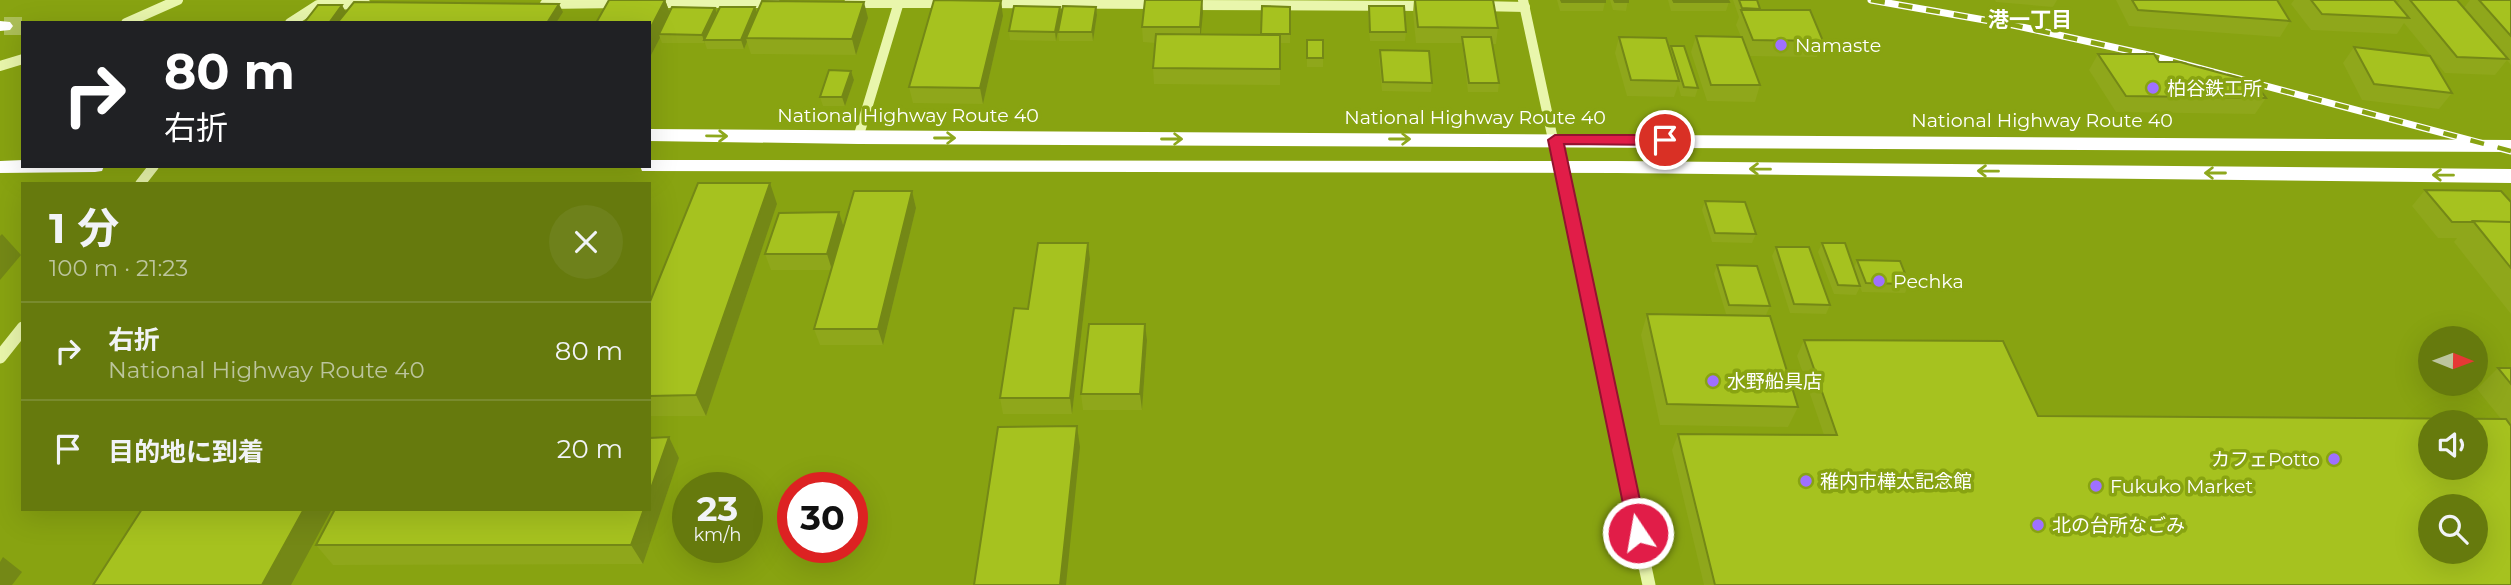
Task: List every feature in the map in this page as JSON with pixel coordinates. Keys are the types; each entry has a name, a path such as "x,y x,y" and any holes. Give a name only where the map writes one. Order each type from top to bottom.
{"highway":[{"name":"National Highway Route 40","path":"651,135 2511,146"},
{"path":"651,166 1560,167 2511,176"},
{"path":"0,167 21,167"}],"street":[{"path":"131,21 178,0"},
{"path":"858,138 899,2"},
{"path":"540,4 789,3"},
{"path":"844,3 955,3"},
{"path":"969,3 1441,6"},
{"path":"1469,6 1524,3 1649,585"},
{"path":"293,21 318,5 374,4"},
{"path":"0,66 21,60"},
{"path":"142,182 152,168"},
{"path":"0,356 21,330"}],"building":[{"path":"609,0 665,0 651,27 651,21 597,21"},
{"path":"934,0 1001,1 980,88 909,87"},
{"path":"1145,0 1202,0 1200,27 1142,27"},
{"path":"1415,0 1493,0 1498,28 1418,27"},
{"path":"1561,0 1605,0 1605,2 1562,2"},
{"path":"1673,0 1728,0 1729,2 1674,2"},
{"path":"1739,0 1757,0 1760,9 1742,8"},
{"path":"2132,0 2277,0 2290,21 2138,10"},
{"path":"2311,0 2394,0 2409,18 2322,14"},
{"path":"2410,0 2457,0 2508,59 2457,57"},
{"path":"2479,0 2511,0 2511,36"},
{"path":"762,1 864,2 852,39 746,38"},
{"path":"354,2 559,4 548,21 339,21"},
{"path":"318,5 342,5 330,21 306,21"},
{"path":"1014,6 1060,7 1055,32 1009,31"},
{"path":"1063,6 1096,7 1092,32 1058,32"},
{"path":"1262,6 1290,7 1290,34 1261,34"},
{"path":"1369,6 1404,6 1406,32 1370,32"},
{"path":"672,7 715,8 702,35 659,34"},
{"path":"720,7 755,7 741,40 704,40"},
{"path":"1741,10 1810,10 1823,41 1753,40"},
{"path":"1156,34 1280,35 1280,69 1153,68"},
{"path":"1696,36 1742,37 1760,85 1711,85"},
{"path":"1462,37 1491,37 1499,83 1469,83"},
{"path":"1619,37 1666,38 1679,81 1631,80"},
{"path":"1307,40 1323,40 1323,58 1307,58"},
{"path":"1671,46 1684,46 1698,88 1684,87"},
{"path":"2354,47 2430,56 2452,93 2374,84"},
{"path":"1380,50 1429,51 1432,83 1383,82"},
{"path":"2098,54 2154,54 2159,62 2180,62 2254,82 2266,98 2126,96"},
{"path":"829,70 851,71 842,97 820,97"},
{"path":"698,183 770,183 696,395 651,396 651,299"},
{"path":"2425,190 2501,191 2511,202 2511,222 2452,222"},
{"path":"854,191 912,191 878,329 814,329"},
{"path":"1705,201 1745,202 1756,234 1715,233"},
{"path":"839,212 827,254 765,254 779,213"},
{"path":"2473,221 2511,222 2511,268"},
{"path":"1038,243 1088,243 1070,398 1000,398 1014,308 1028,309"},
{"path":"1822,243 1845,243 1860,286 1838,285"},
{"path":"1776,247 1809,247 1830,305 1794,304"},
{"path":"1857,260 1900,261 1909,284 1866,283"},
{"path":"1717,265 1757,266 1770,306 1729,305"},
{"name":"水野船具店","path":"1647,314 1770,316 1798,407 1667,404"},
{"path":"1089,324 1145,324 1140,394 1081,394"},
{"name":"Fukuko Market","path":"1804,340 2003,341 2038,416 2418,418 2418,480 2488,480 2488,419 2506,419 2511,426 2511,585 1715,585 1678,434 1837,435"},
{"path":"2498,368 2511,368 2511,384"},
{"path":"1077,426 1060,585 974,585 998,427"},
{"path":"669,437 651,488 651,438"},
{"path":"141,511 303,511 262,585 93,585"},
{"path":"334,511 643,511 631,545 316,545"}],"tunnel":[{"path":"4,26 21,26"}],"railway":[{"path":"1871,0 2013,25 2153,56 2511,151"}],"place":[{"name":"Namaste","path":"1781,45"},
{"name":"柏谷鉄工所","path":"2153,88"},
{"name":"Pechka","path":"1879,281"},
{"name":"水野船具店","path":"1713,381"},
{"name":"カフェPotto","path":"2334,459"},
{"name":"稚内市樺太記念館","path":"1806,481"},
{"name":"Fukuko Market","path":"2096,486"},
{"name":"北の台所なごみ","path":"2038,525"}],"district":[{"name":"港一丁目","path":"2030,20"}],"route":[{"path":"1638,533 1555,140 1665,140"}]}
